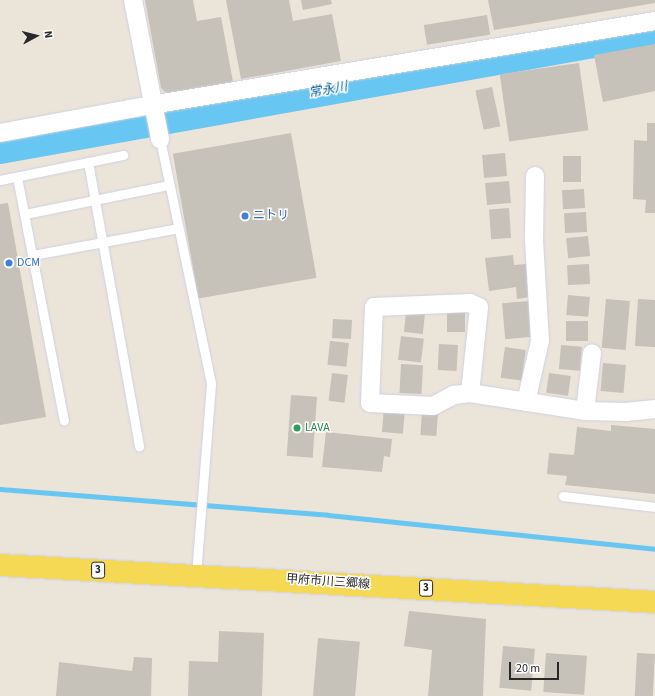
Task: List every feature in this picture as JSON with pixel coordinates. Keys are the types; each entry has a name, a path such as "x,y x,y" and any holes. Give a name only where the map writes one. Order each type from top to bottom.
{"main road":[{"name":"甲府市川三郷線","path":"0,565 196,574 655,602"}],"street":[{"path":"133,0 151,105 160,139"},
{"path":"0,133 151,105 655,21"},
{"path":"526,402 540,340 534,240 535,176"},
{"path":"470,393 479,307 470,303 374,307 370,403 433,406 454,395 470,393 585,410 626,412 655,409"},
{"path":"585,410 592,353"}],"lane":[{"path":"160,139 211,384 201,488 196,574"},
{"path":"0,180 122,155"},
{"path":"88,162 139,446"},
{"path":"17,177 64,420"},
{"path":"25,214 169,185"},
{"path":"33,255 178,228"},
{"path":"563,496 655,507"}],"building":[{"path":"145,0 193,0 197,21 221,17 233,82 167,94 161,88"},
{"path":"226,0 289,0 293,21 332,14 341,61 241,79"},
{"path":"301,0 331,0 332,4 303,10"},
{"path":"488,0 655,0 655,3 494,30"},
{"path":"487,15 490,35 427,45 424,25"},
{"path":"655,44 655,91 603,102 594,55"},
{"path":"579,63 588,130 509,141 500,74"},
{"path":"492,87 500,126 484,130 475,91"},
{"path":"647,123 655,123 655,213 645,213 646,200 633,199 634,140 647,141"},
{"name":"ニトリ","path":"291,133 317,278 198,299 173,154"},
{"path":"505,153 507,176 484,178 482,155"},
{"path":"563,156 581,156 581,182 563,182"},
{"path":"509,181 511,203 487,205 485,183"},
{"path":"584,189 585,208 563,209 562,190"},
{"name":"DCM","path":"8,203 46,417 0,425 0,204"},
{"path":"509,208 511,238 491,239 489,209"},
{"path":"586,212 587,232 565,233 564,213"},
{"path":"588,236 590,256 568,258 566,238"},
{"path":"513,255 514,265 526,264 529,297 517,299 516,287 489,291 485,258"},
{"path":"589,264 590,284 568,285 567,265"},
{"path":"568,295 590,297 588,317 566,315"},
{"path":"606,299 630,301 626,350 602,348"},
{"path":"638,299 655,300 655,347 635,346"},
{"path":"529,301 532,337 505,339 502,303"},
{"path":"447,311 465,311 465,332 447,332"},
{"path":"406,312 425,314 423,334 404,332"},
{"path":"333,319 352,320 351,339 332,338"},
{"path":"566,321 588,321 588,341 566,341"},
{"path":"401,336 424,339 421,363 398,360"},
{"path":"330,341 349,343 346,367 327,365"},
{"path":"439,344 458,345 457,371 438,370"},
{"path":"561,345 582,347 580,371 559,369"},
{"path":"505,347 526,350 521,381 501,378"},
{"path":"603,363 626,365 623,393 601,391"},
{"path":"401,364 423,365 421,394 399,393"},
{"path":"332,373 348,375 344,403 329,401"},
{"path":"549,373 571,376 568,396 546,393"},
{"path":"291,395 317,397 313,458 287,456"},
{"path":"384,408 405,410 403,434 382,432"},
{"path":"422,412 438,413 436,436 420,435"},
{"path":"611,425 655,429 655,494 565,485 567,476 547,474 549,453 574,455 577,427 611,431"},
{"path":"326,432 392,439 390,457 384,456 382,472 322,467"},
{"path":"409,611 486,619 483,696 428,696 432,650 404,646"},
{"path":"219,631 264,633 262,696 188,696 189,661 218,662"},
{"path":"318,638 360,642 355,696 313,696"},
{"path":"503,646 535,649 531,691 499,688"},
{"path":"546,653 587,656 584,695 543,692"},
{"path":"637,653 655,654 653,696 635,696"},
{"path":"134,657 152,658 151,696 56,696 59,662 132,671"}],"waterway":[{"name":"常永川","path":"0,149 655,32"},
{"path":"0,489 328,515 655,549"}],"place":[{"name":"ニトリ","path":"245,216"},
{"name":"DCM","path":"9,263"},
{"name":"LAVA","path":"297,428"}]}
